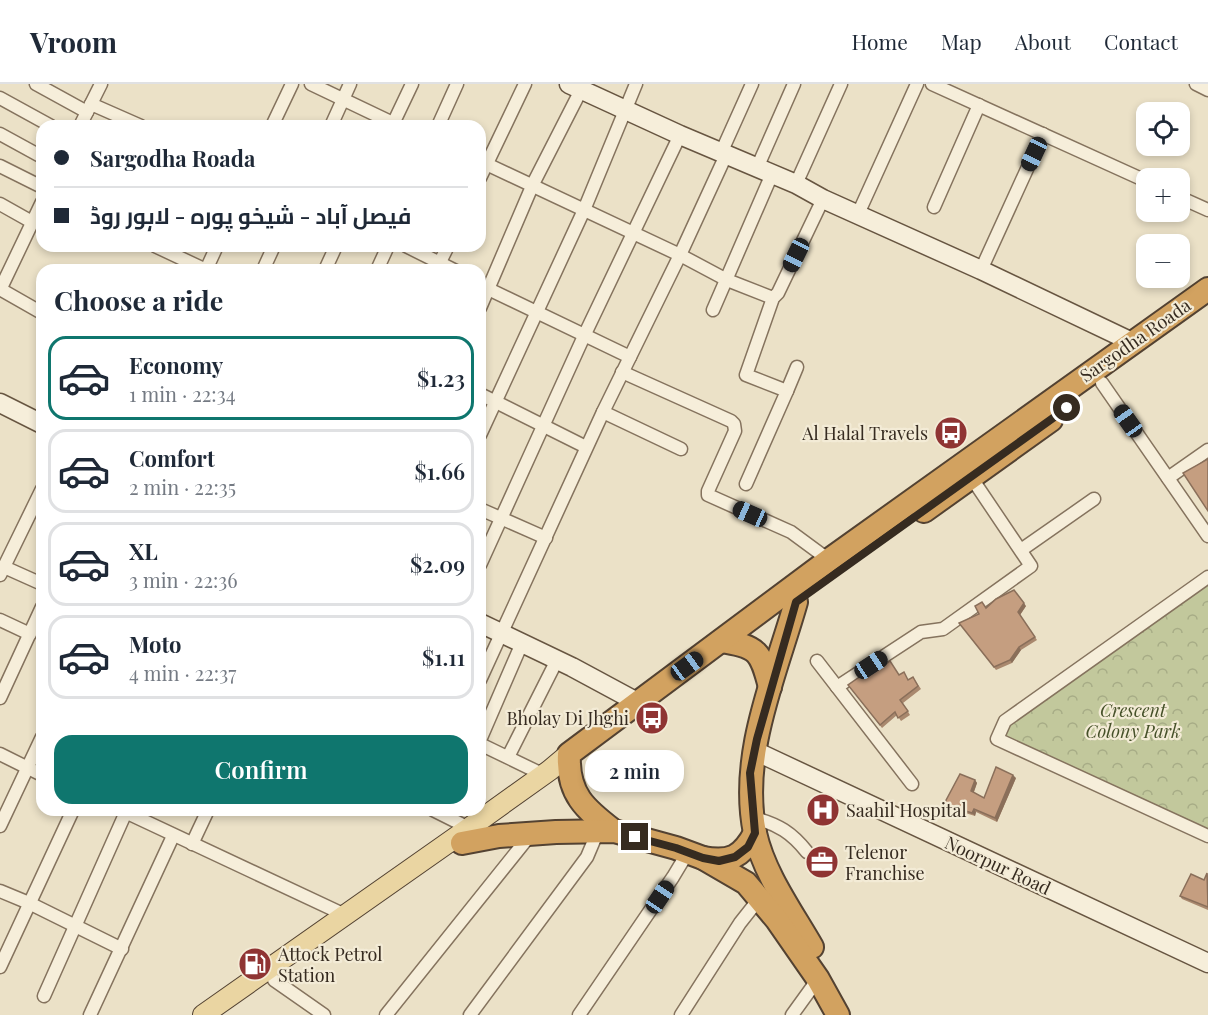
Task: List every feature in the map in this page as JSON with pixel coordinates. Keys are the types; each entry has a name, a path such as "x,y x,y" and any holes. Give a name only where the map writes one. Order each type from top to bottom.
{"highway":[{"name":"Sargodha Roada","path":"731,643 829,560 1208,289"},
{"name":"Sargodha Roada","path":"568,761 637,702 796,602 1208,307"},
{"path":"796,602 771,687 750,773 755,825 783,914 838,1015"},
{"path":"606,831 576,794 571,784 568,761 731,643 751,648 760,657 771,687"},
{"path":"466,836 606,831 719,861 735,857 748,847 755,825"},
{"path":"696,855 746,883 759,899 783,914 853,1015"}],"main road":[{"path":"203,1015 345,915 466,836 544,775 568,761"},
{"path":"227,1015 568,761"}],"street":[{"path":"36,84 89,108 124,120"},
{"path":"83,120 100,84"},
{"path":"275,120 292,84"},
{"path":"311,84 385,120"},
{"path":"334,120 351,84"},
{"path":"397,120 412,84"},
{"path":"441,120 458,84"},
{"path":"486,156 525,84"},
{"path":"486,422 584,210 636,84"},
{"path":"486,667 586,447 680,255 752,84"},
{"path":"713,310 727,280 794,84"},
{"path":"796,184 841,84"},
{"path":"858,214 917,84"},
{"path":"932,84 1136,177"},
{"path":"1196,84 1208,90"},
{"path":"486,283 533,184 575,87 723,154 796,184 1132,342"},
{"path":"0,98 40,120"},
{"path":"934,207 979,105"},
{"path":"0,134 36,154"},
{"path":"981,270 1043,134"},
{"path":"486,552 584,336 680,135"},
{"path":"486,163 680,255 727,280 773,298"},
{"path":"0,166 36,184"},
{"path":"787,391 746,375 773,298 778,293 823,198"},
{"path":"1190,202 1208,210"},
{"path":"0,204 32,222"},
{"path":"36,214 0,290 36,310"},
{"path":"168,252 193,264"},
{"path":"416,252 435,264"},
{"path":"486,288 630,357"},
{"path":"746,484 797,367"},
{"path":"622,372 731,421 735,431 708,495 791,532 829,560"},
{"path":"1102,383 1208,536"},
{"path":"486,397 586,447"},
{"path":"0,403 36,421"},
{"path":"603,412 681,449"},
{"path":"1168,478 1208,450"},
{"path":"837,687 921,632 943,629 1031,566 971,477"},
{"path":"1021,550 1095,500"},
{"path":"36,501 2,571 36,582"},
{"path":"486,512 546,538"},
{"path":"1208,577 1005,721 997,739 1208,836"},
{"path":"0,620 34,633 3,681 0,699"},
{"path":"486,626 637,702"},
{"path":"486,728 522,643"},
{"path":"508,758 557,660"},
{"path":"817,661 912,784"},
{"path":"486,745 544,775"},
{"path":"0,826 36,749"},
{"name":"Noorpur Road","path":"755,751 1208,963"},
{"path":"0,754 36,772"},
{"path":"0,967 70,816"},
{"path":"44,996 122,816"},
{"path":"148,816 172,836 345,915"},
{"path":"192,844 205,816"},
{"path":"441,816 466,836"},
{"path":"755,825 773,823 785,829 807,852"},
{"path":"470,1015 606,831"},
{"path":"386,1015 532,833"},
{"path":"90,1015 172,836"},
{"path":"579,1015 673,877 696,855"},
{"path":"0,891 122,949"},
{"path":"681,1015 740,923 759,899"},
{"path":"792,1015 818,979"},
{"path":"274,980 324,1015"}],"green space":[{"name":"Crescent Colony Park","path":"1208,577 1208,836 998,739 1005,721"}],"building":[{"path":"1208,459 1208,511 1183,473"},
{"path":"1014,590 1024,603 1018,612 1035,637 1019,647 1010,660 994,667 959,623 979,614 975,606 982,602 986,608 996,599"},
{"path":"890,661 899,675 904,672 908,680 913,677 918,686 900,700 908,711 898,718 895,712 880,725 848,685 878,664 881,668"},
{"path":"996,767 1013,775 995,818 974,809 972,813 944,804 960,774 975,780 971,791 984,798"},
{"path":"1207,873 1208,907 1180,896 1191,874 1204,880"}],"place":[{"name":"Al Halal Travels","path":"951,433"},
{"name":"Bholay Di Jhghi","path":"652,718"},
{"name":"Saahil Hospital","path":"823,810"},
{"name":"Telenor Franchise","path":"822,862"},
{"name":"Attock Petrol Station","path":"255,964"}],"route":[{"path":"635,837 719,861 735,857 748,847 755,833 750,773 757,739 796,602 1067,408"}]}
